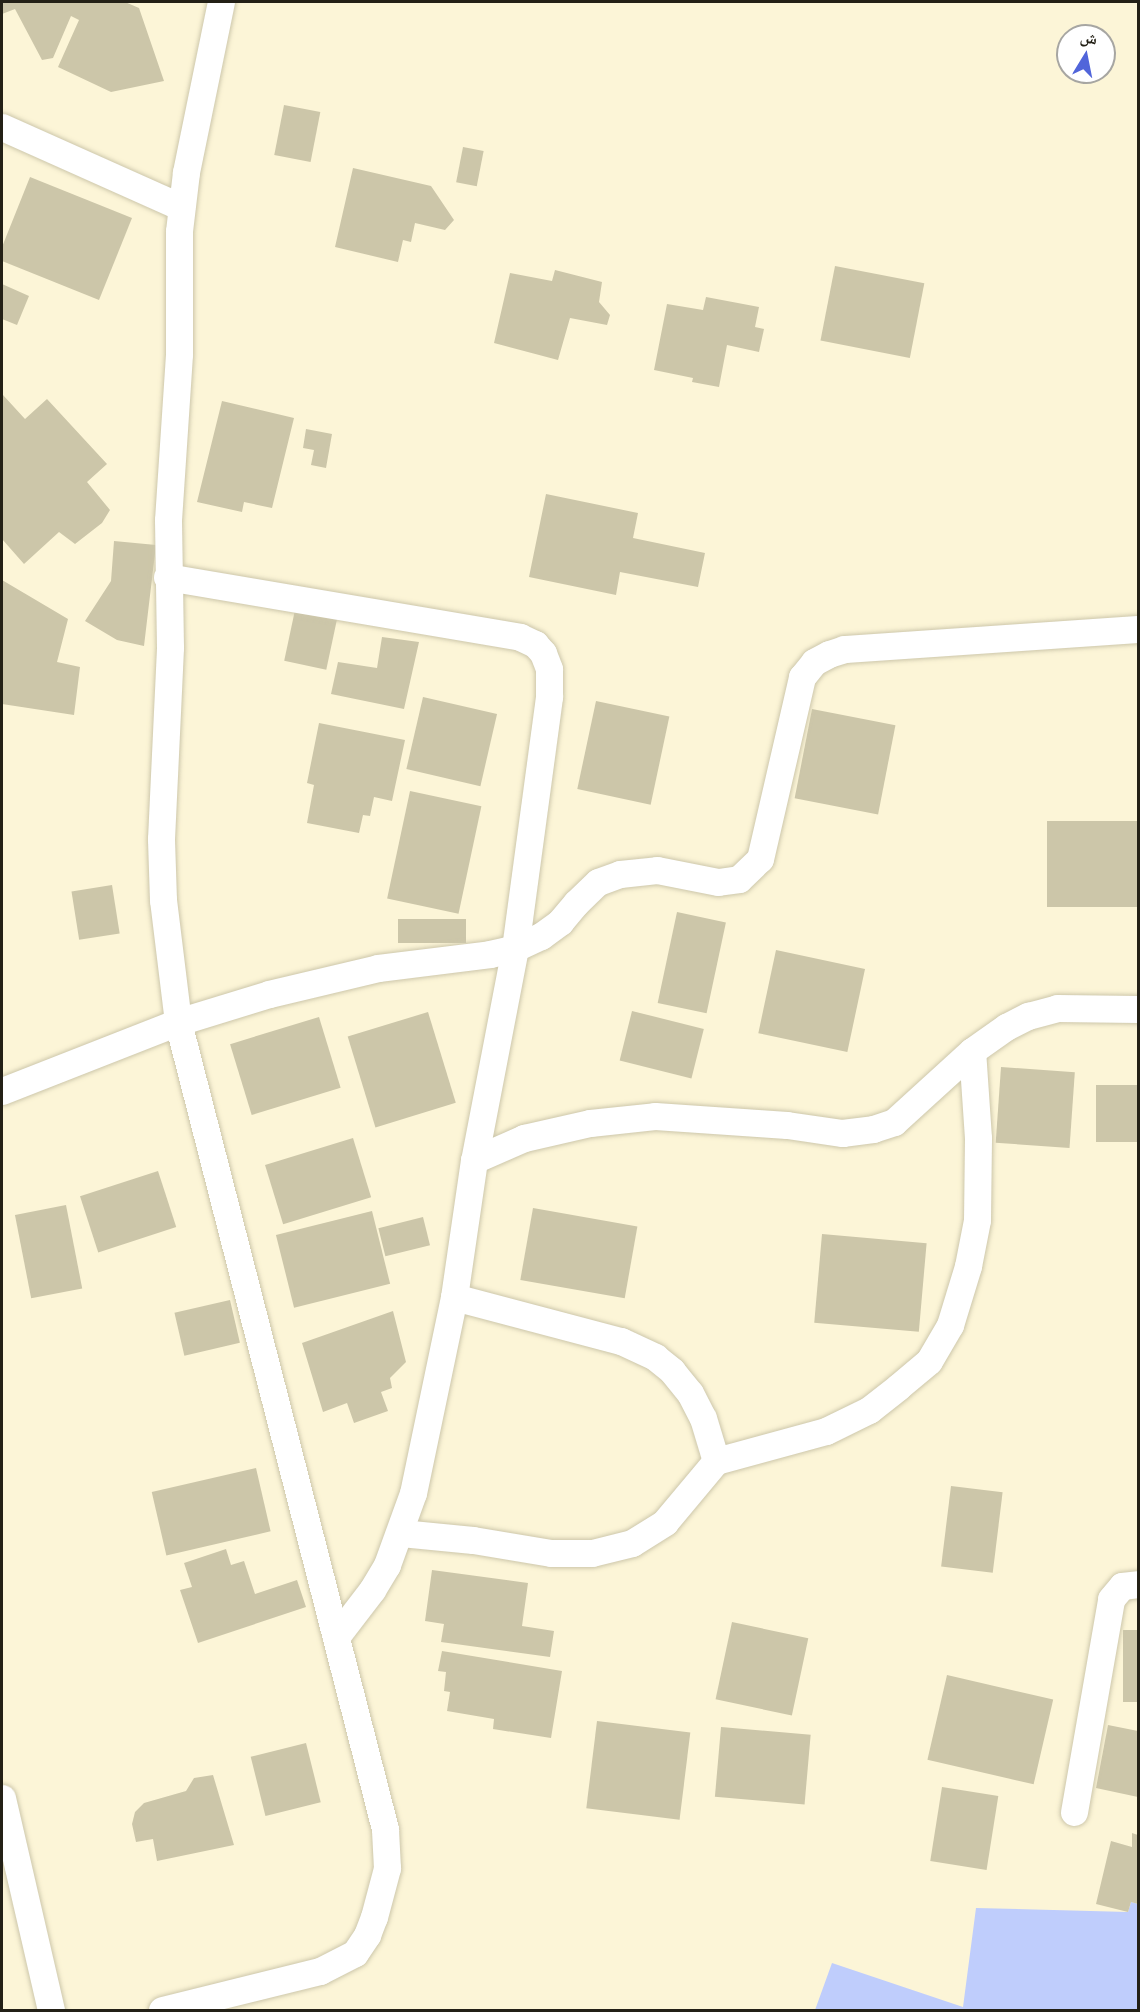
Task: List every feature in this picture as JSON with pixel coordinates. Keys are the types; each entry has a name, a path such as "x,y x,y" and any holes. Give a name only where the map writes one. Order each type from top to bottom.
{"street":[{"path":"162,2010 320,1971 355,1953 367,1935 387,1868 387,1843 178,1022 163,900 161,839 170,668 167,577 179,354 181,207 221,2"},
{"path":"2,127 181,207"},
{"path":"167,577 520,637 535,645 543,654 549,669 550,691 515,948 474,1160 454,1297 415,1484 401,1533 372,1590 336,1637"},
{"path":"2,1091 178,1022 269,994 378,968 490,954 515,948 541,936 560,922 598,882 620,874 657,870 718,882 739,879 760,859 802,677 814,662 829,654 844,649 1138,628"},
{"path":"474,1160 524,1138 590,1123 655,1116 787,1125 842,1133 873,1129 894,1122 972,1051 1006,1027 1028,1016 1057,1008 1138,1009"},
{"path":"401,1533 473,1540 551,1552 592,1553 632,1543 665,1522 716,1461 826,1431 869,1410 929,1360 950,1325 968,1266 976,1220 978,1138 972,1051"},
{"path":"454,1297 621,1341 655,1357 672,1371 690,1393 703,1418 716,1461"},
{"path":"1074,1812 1111,1599 1122,1586 1138,1584"},
{"path":"2,1798 51,2010"}],"shaded area":[{"path":"1131,1902 1138,1904 1138,2010 815,2010 832,1963 963,2007 976,1908 1128,1912"}],"building":[{"path":"2,2 125,2 139,8 164,81 111,92 58,67 79,20 71,16 53,58 42,60 15,9 2,14"},
{"path":"284,105 320,112 311,162 274,155"},
{"path":"463,147 484,151 477,186 456,182"},
{"path":"353,168 431,186 454,220 445,230 415,223 411,242 403,240 398,262 335,247"},
{"path":"30,177 132,218 99,300 2,261 2,247"},
{"path":"835,266 924,283 910,358 820,341"},
{"path":"555,270 602,282 599,302 610,315 607,325 570,318 558,360 494,343 510,273 552,281"},
{"path":"2,284 29,296 17,325 2,319"},
{"path":"706,297 759,307 755,327 764,329 759,352 727,345 719,387 692,382 693,378 654,370 667,304 703,310"},
{"path":"3,395 25,419 47,399 107,464 87,482 110,510 102,523 75,544 59,532 24,564 2,539"},
{"path":"222,401 294,418 272,508 244,502 242,512 197,502"},
{"path":"306,429 332,434 326,468 311,465 314,450 303,448"},
{"path":"546,494 638,513 633,538 705,553 698,587 620,572 616,595 529,577"},
{"path":"114,541 156,545 144,646 117,640 85,621 111,581"},
{"path":"2,580 68,619 57,662 80,667 74,715 2,704"},
{"path":"295,610 337,619 326,670 284,661"},
{"path":"382,637 419,642 404,709 331,694 338,662 377,668"},
{"path":"423,697 497,714 480,786 406,769"},
{"path":"596,701 669,717 651,805 577,789"},
{"path":"812,709 895,725 878,815 795,798"},
{"path":"319,723 405,740 392,801 374,797 370,816 363,815 359,833 307,823 314,785 307,783"},
{"path":"410,791 481,806 459,914 387,899"},
{"path":"1047,821 1138,821 1138,907 1047,907"},
{"path":"112,885 120,933 79,940 72,891"},
{"path":"677,912 726,922 707,1013 658,1003"},
{"path":"398,919 466,919 466,943 398,943"},
{"path":"776,950 865,969 847,1052 758,1033"},
{"path":"632,1011 704,1029 691,1078 620,1060"},
{"path":"428,1012 456,1103 375,1127 348,1037"},
{"path":"319,1017 341,1088 252,1115 230,1044"},
{"path":"1001,1067 1075,1072 1070,1148 996,1143"},
{"path":"1096,1085 1138,1085 1138,1142 1096,1142"},
{"path":"353,1138 371,1197 283,1224 265,1165"},
{"path":"158,1171 176,1227 98,1252 80,1196"},
{"path":"66,1205 82,1288 31,1298 15,1215"},
{"path":"533,1208 637,1226 625,1298 520,1280"},
{"path":"372,1211 390,1284 294,1308 276,1235"},
{"path":"423,1217 430,1245 385,1256 378,1228"},
{"path":"822,1234 927,1243 919,1332 814,1323"},
{"path":"230,1300 240,1343 184,1356 174,1313"},
{"path":"393,1311 406,1362 390,1378 392,1388 381,1392 388,1411 354,1423 347,1403 323,1412 302,1343"},
{"path":"256,1468 271,1531 166,1555 152,1492"},
{"path":"951,1486 1003,1492 993,1573 941,1566"},
{"path":"226,1549 231,1565 244,1561 255,1594 297,1580 306,1607 198,1643 180,1590 192,1587 184,1563"},
{"path":"432,1570 528,1583 522,1626 554,1631 550,1657 441,1642 444,1624 425,1621"},
{"path":"732,1622 808,1638 792,1715 716,1699"},
{"path":"1123,1630 1138,1630 1138,1702 1123,1702"},
{"path":"442,1651 562,1671 551,1738 493,1729 494,1719 447,1711 450,1692 444,1691 446,1672 438,1671"},
{"path":"947,1675 1053,1700 1034,1784 927,1760"},
{"path":"597,1721 690,1732 680,1820 586,1808"},
{"path":"1108,1725 1138,1731 1138,1797 1096,1788"},
{"path":"721,1727 811,1735 805,1805 715,1797"},
{"path":"306,1743 321,1802 265,1816 251,1757"},
{"path":"213,1775 234,1845 157,1861 153,1839 136,1842 132,1824 135,1812 144,1803 186,1791 194,1778"},
{"path":"942,1787 998,1796 987,1870 930,1861"},
{"path":"1132,1833 1138,1835 1138,1904 1131,1902 1128,1912 1096,1904 1111,1841 1132,1847"}]}
